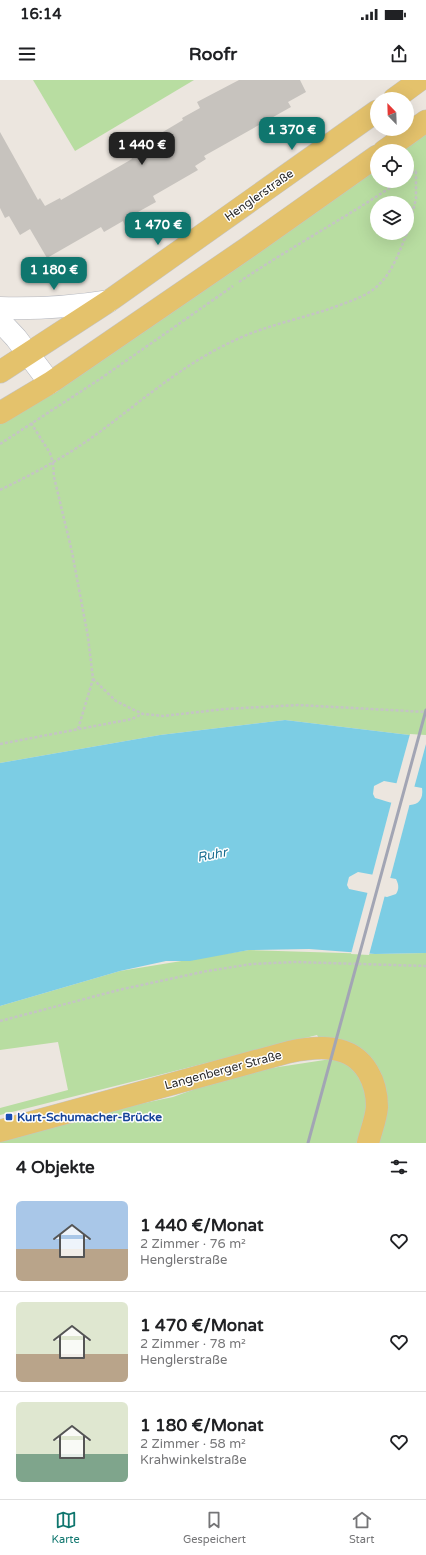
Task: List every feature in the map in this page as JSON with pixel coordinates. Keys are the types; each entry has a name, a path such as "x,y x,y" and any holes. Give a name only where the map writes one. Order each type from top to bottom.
{"main road":[{"path":"404,92 420,80"},
{"name":"Henglerstraße","path":"0,372 109,301 370,116"},
{"path":"394,144 426,121"},
{"path":"0,413 50,383 254,244 370,161"},
{"name":"Langenberger Straße","path":"0,1131 289,1052 322,1048 347,1052 360,1062 370,1076 375,1090 377,1107 368,1143"}],"street":[{"path":"0,308 60,308 109,301"},
{"path":"0,321 50,383"}],"path":[{"path":"414,171 416,170 416,199 414,207"},
{"path":"0,444 100,379 270,261 357,210 390,188"},
{"path":"0,490 53,463 94,436 175,374 229,342 260,330 352,301 369,293 383,281 394,265 404,240"},
{"path":"53,463 54,477 81,595 93,679 78,729"},
{"path":"93,679 116,701 142,714 163,716 225,709 298,705 426,712"},
{"path":"0,744 132,719 142,714"},
{"path":"0,1021 130,988 207,971 252,964 295,962 426,966"}],"green space":[{"path":"33,80 194,80 75,151"},
{"path":"426,131 426,737 285,720 160,735 0,763 0,415 370,169 370,188 414,188 414,144 407,144"},
{"path":"249,950 375,954 426,953 426,1143 0,1143 0,1140 82,1116 173,1097 239,1073 331,1059 317,1035 0,1115 0,1108 68,1090 58,1042 0,1050 0,1006 120,971"}],"water":[{"name":"Ruhr","path":"285,720 426,737 426,953 375,954 309,949 249,950 190,961 166,961 120,971 0,1006 0,763 160,735","holes":["384,781 422,788 422,797 418,802 412,805 396,804 375,798 373,794 374,786","358,872 396,879 398,883 398,890 396,894 387,897 349,889 347,885 349,877"]}],"pier":[{"path":"410,734 426,735 426,744 414,788 396,785"},
{"path":"392,800 410,803 390,879 372,876"},
{"path":"368,891 385,895 369,955 351,954"}],"building":[{"path":"239,80 300,80 306,92 288,102 291,107 204,156 206,159 195,166 198,170 153,196 156,202 138,212 141,216 125,226 123,221 104,232 101,227 47,258 30,229 20,235 9,216 5,218 0,208 0,132 38,200 40,198 45,206 60,198 61,200 132,159 131,157 149,147 146,142 200,108 197,102"}],"railway":[{"path":"308,1143 426,710"}],"place":[{"name":"Kurt-Schumacher-Brücke","path":"9,1117"}]}
